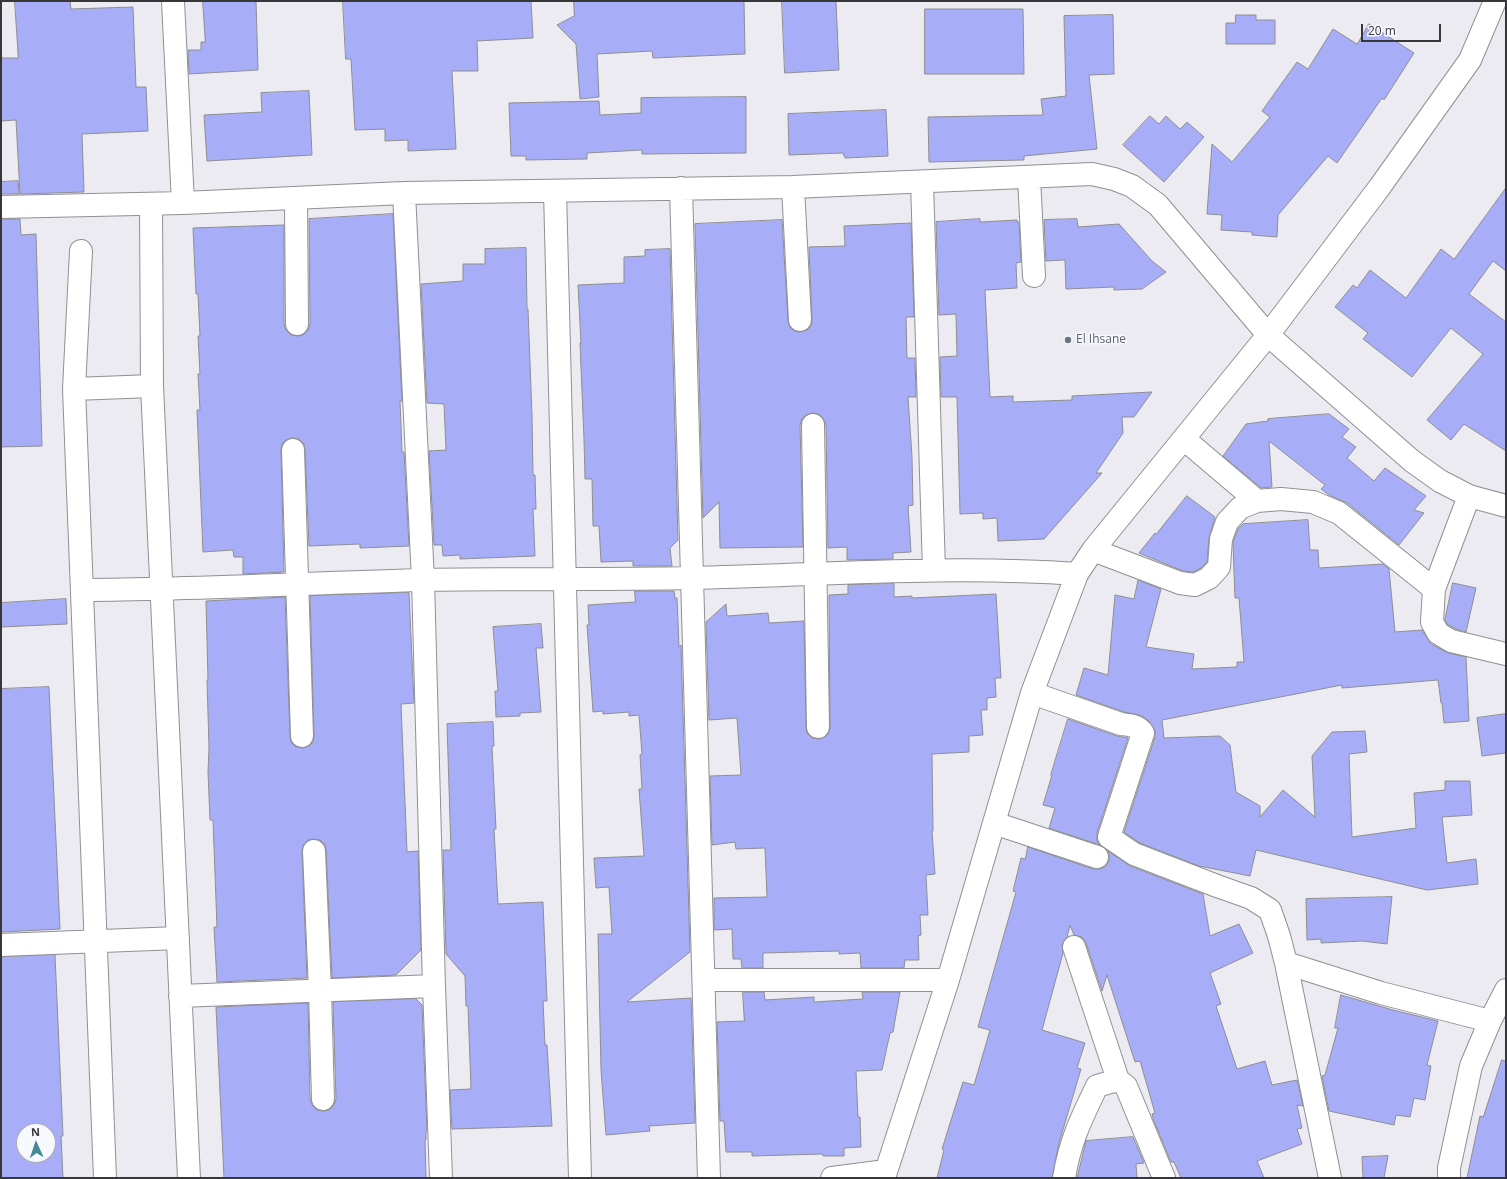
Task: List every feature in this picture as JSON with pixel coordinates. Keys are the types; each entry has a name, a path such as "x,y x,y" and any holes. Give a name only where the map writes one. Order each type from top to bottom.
{"street":[{"path":"173,1 183,203"},
{"path":"832,1178 885,1175 948,980 1032,693 1077,574 1093,550 1268,335 1379,188 1470,60 1495,1"},
{"path":"1,207 183,203 404,193 794,187 1092,174 1114,179 1132,186 1158,205 1268,335 1412,461 1440,481 1469,496 1506,506"},
{"path":"1029,176 1034,276"},
{"path":"922,182 934,570"},
{"path":"794,187 800,320"},
{"path":"681,188 709,1178"},
{"path":"554,191 580,1178"},
{"path":"404,193 422,580 441,1178"},
{"path":"296,199 297,324"},
{"path":"151,204 152,386 189,1178"},
{"path":"81,251 74,389 105,1178"},
{"path":"74,389 152,386"},
{"path":"813,425 818,727"},
{"path":"1184,439 1257,501"},
{"path":"293,450 302,736"},
{"path":"1469,496 1434,589 1432,622 1438,633 1451,641 1506,654"},
{"path":"1093,550 1180,583 1195,585 1209,578 1219,567 1221,539 1227,522 1240,508 1257,501 1281,499 1314,502 1339,513 1434,589"},
{"path":"82,590 161,590 422,580 693,578 934,570 1036,571 1077,574"},
{"path":"1032,693 1121,724 1133,726 1140,729 1143,733 1109,837 1134,854 1251,898 1270,910 1286,963 1330,1178"},
{"path":"994,823 1097,856"},
{"path":"314,851 323,1099"},
{"path":"1,945 178,938"},
{"path":"1074,948 1118,1080 1126,1086 1164,1178"},
{"path":"1286,963 1381,993 1490,1021"},
{"path":"704,980 948,980"},
{"path":"180,996 434,986"},
{"path":"1448,1178 1471,1066 1490,1021 1506,990"},
{"path":"1064,1178 1068,1155 1079,1122 1097,1086 1118,1080"}],"building":[{"path":"15,1 70,1 71,9 133,7 136,87 146,87 148,131 82,134 84,192 20,194 16,120 1,121 1,58 18,58"},
{"path":"203,1 256,1 258,70 189,74 188,50 201,50 201,42 205,42"},
{"path":"343,1 531,1 533,38 477,41 478,71 452,71 456,149 408,151 408,140 385,141 385,129 355,130 351,59 346,59"},
{"path":"574,1 744,1 745,54 653,58 652,51 597,54 599,97 580,99 576,44 557,25 574,16"},
{"path":"782,1 836,1 839,70 785,73"},
{"path":"925,9 1023,9 1024,74 925,74"},
{"path":"1113,15 1114,74 1089,75 1097,149 1024,156 1024,160 929,162 928,117 1043,115 1041,99 1066,96 1064,16"},
{"path":"1236,15 1256,15 1256,20 1275,20 1275,44 1226,44 1226,23 1235,23"},
{"path":"1369,24 1414,53 1384,100 1382,98 1337,163 1328,156 1278,215 1277,237 1252,235 1252,232 1221,230 1222,215 1207,214 1212,144 1232,162 1270,117 1262,111 1297,62 1308,69 1333,29 1357,44"},
{"path":"309,91 312,155 207,161 204,115 262,112 261,93"},
{"path":"746,97 746,153 642,154 642,150 587,153 587,159 526,160 526,156 511,156 509,103 599,101 600,115 641,113 641,98"},
{"path":"886,110 888,156 845,158 843,153 789,155 788,114"},
{"path":"1150,116 1159,124 1166,116 1180,129 1187,122 1204,137 1164,182 1123,145"},
{"path":"18,181 19,194 1,194 1,182"},
{"path":"1506,188 1506,271 1493,261 1469,294 1506,322 1506,451 1464,424 1451,440 1427,420 1483,354 1451,328 1412,377 1363,339 1368,333 1335,307 1353,285 1357,288 1370,270 1406,298 1441,249 1454,259"},
{"path":"393,214 402,401 400,401 402,452 404,452 409,546 360,548 360,544 309,546 305,450 304,444 299,439 292,438 286,440 282,444 281,450 284,572 243,574 243,557 234,557 233,550 203,552 197,410 200,410 198,336 200,336 198,294 196,294 193,228 284,225 284,324 286,330 291,335 297,336 303,335 308,330 310,324 309,219"},
{"path":"1,219 20,219 21,235 36,234 42,446 1,447"},
{"path":"980,219 980,222 1017,220 1017,222 1019,222 1021,262 1016,263 1017,288 985,290 990,397 1013,396 1013,402 1072,400 1072,396 1152,392 1134,417 1122,417 1123,433 1096,473 1102,473 1044,539 998,541 997,518 983,519 983,513 960,514 957,397 941,397 940,357 957,356 956,314 939,315 936,222"},
{"path":"1077,219 1078,227 1119,224 1152,261 1166,272 1142,289 1114,290 1114,287 1066,289 1065,260 1046,261 1044,220"},
{"path":"782,220 788,321 790,327 794,331 800,332 807,330 811,326 812,320 809,247 845,246 844,226 911,223 914,317 906,317 907,358 915,358 916,397 908,397 912,457 913,505 908,506 911,552 893,553 893,559 847,560 847,547 828,548 826,425 823,418 819,414 813,413 806,415 802,419 800,425 803,547 720,548 719,502 703,518 695,224"},
{"path":"526,248 533,475 535,475 536,509 533,509 535,556 460,559 460,555 443,556 442,545 434,545 429,451 446,450 444,404 427,403 421,284 463,281 463,264 485,264 485,249"},
{"path":"670,249 678,540 670,548 672,566 633,566 633,561 601,562 599,526 593,526 592,479 585,479 578,285 624,283 624,257 645,256 645,250"},
{"path":"1329,414 1349,429 1342,437 1356,447 1347,458 1374,481 1385,468 1426,496 1414,510 1424,513 1399,545 1347,503 1329,495 1321,489 1325,485 1269,441 1272,487 1261,488 1223,456 1246,424 1268,421 1268,419"},
{"path":"1187,496 1215,517 1209,538 1207,562 1201,568 1193,572 1183,571 1139,553"},
{"path":"1308,520 1310,550 1318,550 1319,568 1383,564 1389,569 1395,632 1422,630 1431,644 1448,653 1466,657 1469,721 1444,723 1438,680 1342,688 1342,685 1162,720 1164,738 1220,736 1230,745 1236,792 1260,806 1260,817 1283,790 1315,817 1312,756 1332,732 1365,731 1367,752 1349,754 1352,837 1416,828 1414,793 1445,790 1445,781 1470,781 1472,815 1442,817 1447,863 1476,859 1478,884 1427,890 1256,850 1250,876 1199,866 1140,843 1124,832 1155,737 1155,731 1149,721 1140,715 1124,712 1076,695 1084,668 1108,675 1115,595 1134,599 1138,580 1161,589 1146,647 1194,654 1192,669 1237,667 1237,662 1244,662 1239,598 1235,598 1233,542 1238,529 1243,524"},
{"path":"1453,583 1476,588 1466,632 1447,624 1445,620"},
{"path":"894,584 894,597 912,596 912,598 996,594 1001,678 995,678 996,697 987,698 987,710 981,710 983,735 969,736 969,752 932,754 932,831 935,874 926,875 928,915 920,915 921,935 918,936 919,960 905,960 904,968 861,968 860,953 839,954 839,951 763,953 763,968 742,968 741,959 733,959 732,929 714,930 714,898 767,897 765,848 736,849 735,842 712,845 710,776 741,775 737,718 709,720 706,622 726,604 727,616 768,613 769,623 804,621 806,727 807,733 812,738 819,739 825,737 829,733 830,727 829,595 848,594 848,585"},
{"path":"635,591 674,591 675,598 677,598 679,647 681,645 690,952 627,1002 691,998 695,1123 649,1126 650,1131 606,1135 601,1070 598,934 612,934 609,887 596,888 594,858 644,856 639,789 642,789 640,755 642,754 639,715 629,716 629,712 603,714 603,711 593,712 587,625 589,625 588,605 635,602"},
{"path":"409,593 414,703 401,704 407,852 418,851 421,950 396,975 332,978 326,850 325,845 320,840 313,839 308,840 303,845 302,852 307,978 217,982 214,927 217,927 213,820 210,820 208,772 209,747 206,601 285,597 290,736 291,742 296,747 303,748 309,746 313,742 314,736 310,596"},
{"path":"66,599 67,624 1,627 1,603"},
{"path":"541,624 543,648 536,648 541,712 520,713 520,716 496,717 495,691 498,691 493,627"},
{"path":"49,687 60,929 1,932 1,689"},
{"path":"1506,714 1506,753 1482,756 1477,718"},
{"path":"1068,719 1117,736 1128,738 1097,833 1097,841 1100,845 1049,828 1055,808 1043,805"},
{"path":"493,722 494,746 492,746 496,829 494,829 498,904 543,902 547,1001 543,1001 552,1126 452,1129 450,1090 471,1089 468,1006 466,1006 465,976 446,954 443,850 451,850 447,724"},
{"path":"1028,847 1093,869 1105,867 1109,861 1108,851 1130,866 1203,894 1210,936 1239,924 1253,953 1210,973 1221,1004 1216,1006 1237,1069 1265,1061 1272,1085 1297,1080 1303,1106 1297,1105 1302,1128 1297,1129 1302,1144 1257,1161 1264,1178 1181,1178 1174,1162 1171,1162 1154,1121 1152,1114 1155,1113 1140,1061 1135,1062 1107,975 1102,991 1086,943 1082,937 1074,935 1070,925 1067,937 1062,944 1063,953 1042,1030 1085,1043 1077,1068 1081,1069 1059,1143 1052,1178 937,1178 944,1150 942,1149 963,1082 974,1085 990,1030 978,1027 1016,892 1013,891 1021,858 1025,859"},
{"path":"1392,897 1387,944 1362,941 1321,943 1321,939 1307,940 1306,899"},
{"path":"55,955 63,1136 61,1136 63,1178 1,1178 1,957"},
{"path":"743,992 764,992 765,1000 814,997 814,1002 863,999 862,992 900,992 893,1032 890,1033 882,1070 856,1071 861,1147 844,1148 844,1156 823,1156 823,1154 752,1156 752,1152 726,1152 724,1121 720,1121 717,1022 744,1021"},
{"path":"1341,995 1438,1021 1427,1065 1431,1066 1425,1100 1414,1098 1410,1117 1396,1115 1394,1125 1329,1111 1322,1076 1325,1075 1338,1028 1335,1028"},
{"path":"416,999 422,1005 427,1131 425,1140 426,1178 224,1178 216,1007 308,1003 310,1099 312,1105 317,1110 324,1111 329,1110 334,1105 336,1099 333,1002"},
{"path":"1502,1060 1506,1061 1506,1178 1467,1178 1480,1116 1483,1117"},
{"path":"1133,1137 1144,1163 1136,1164 1137,1178 1077,1178 1086,1141"},
{"path":"1388,1156 1384,1178 1363,1178 1362,1157"}],"place":[{"name":"El Ihsane","path":"1068,340"}]}
